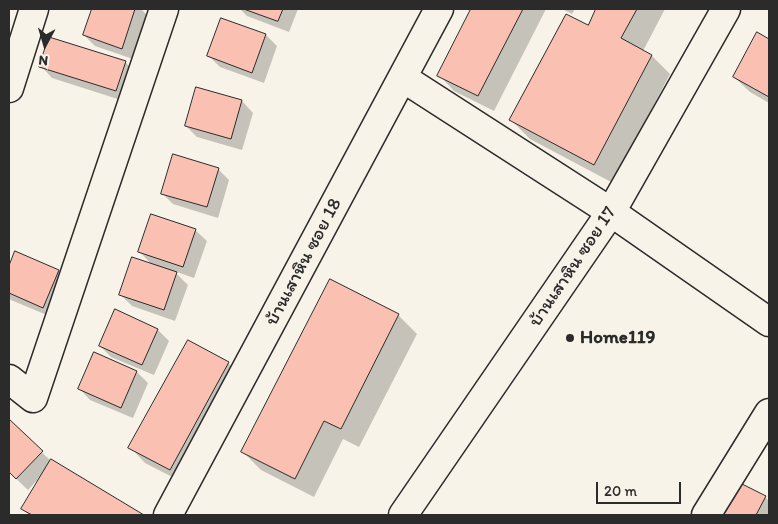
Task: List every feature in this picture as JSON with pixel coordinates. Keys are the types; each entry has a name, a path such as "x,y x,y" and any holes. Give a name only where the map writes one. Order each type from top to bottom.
{"street":[{"path":"9,88 34,9"},
{"path":"9,378 32,398 164,9"},
{"name":"บ้านเสาหิน ซอย 18","path":"168,515 439,9"},
{"name":"บ้านเสาหิน ซอย 17","path":"403,515 611,212 726,9"},
{"path":"403,78 611,212 769,322"},
{"path":"706,515 769,413"}],"building":[{"path":"92,9 135,9 122,49 83,35"},
{"path":"244,9 283,9 278,21"},
{"path":"471,9 523,9 478,96 437,76"},
{"path":"596,9 637,9 621,38 652,55 594,165 509,120 566,14 588,25"},
{"path":"221,18 266,34 252,73 207,56"},
{"path":"757,32 769,39 769,97 733,77"},
{"path":"49,37 126,61 116,91 39,67"},
{"path":"196,87 242,100 231,139 185,126"},
{"path":"173,154 219,168 207,207 161,194"},
{"path":"151,214 196,229 183,267 138,252"},
{"path":"15,251 59,270 43,308 9,293 9,266"},
{"path":"132,257 177,272 164,310 119,295"},
{"path":"330,279 399,314 341,429 324,421 295,479 241,452"},
{"path":"115,309 158,329 142,365 99,346"},
{"path":"188,340 229,362 170,470 128,448"},
{"path":"94,352 137,371 121,408 78,389"},
{"path":"9,419 43,451 16,479 9,472"},
{"path":"51,459 144,515 32,515 21,509"},
{"path":"736,481 766,496 756,515 718,515"}],"place":[{"name":"Home119","path":"570,338"}]}
